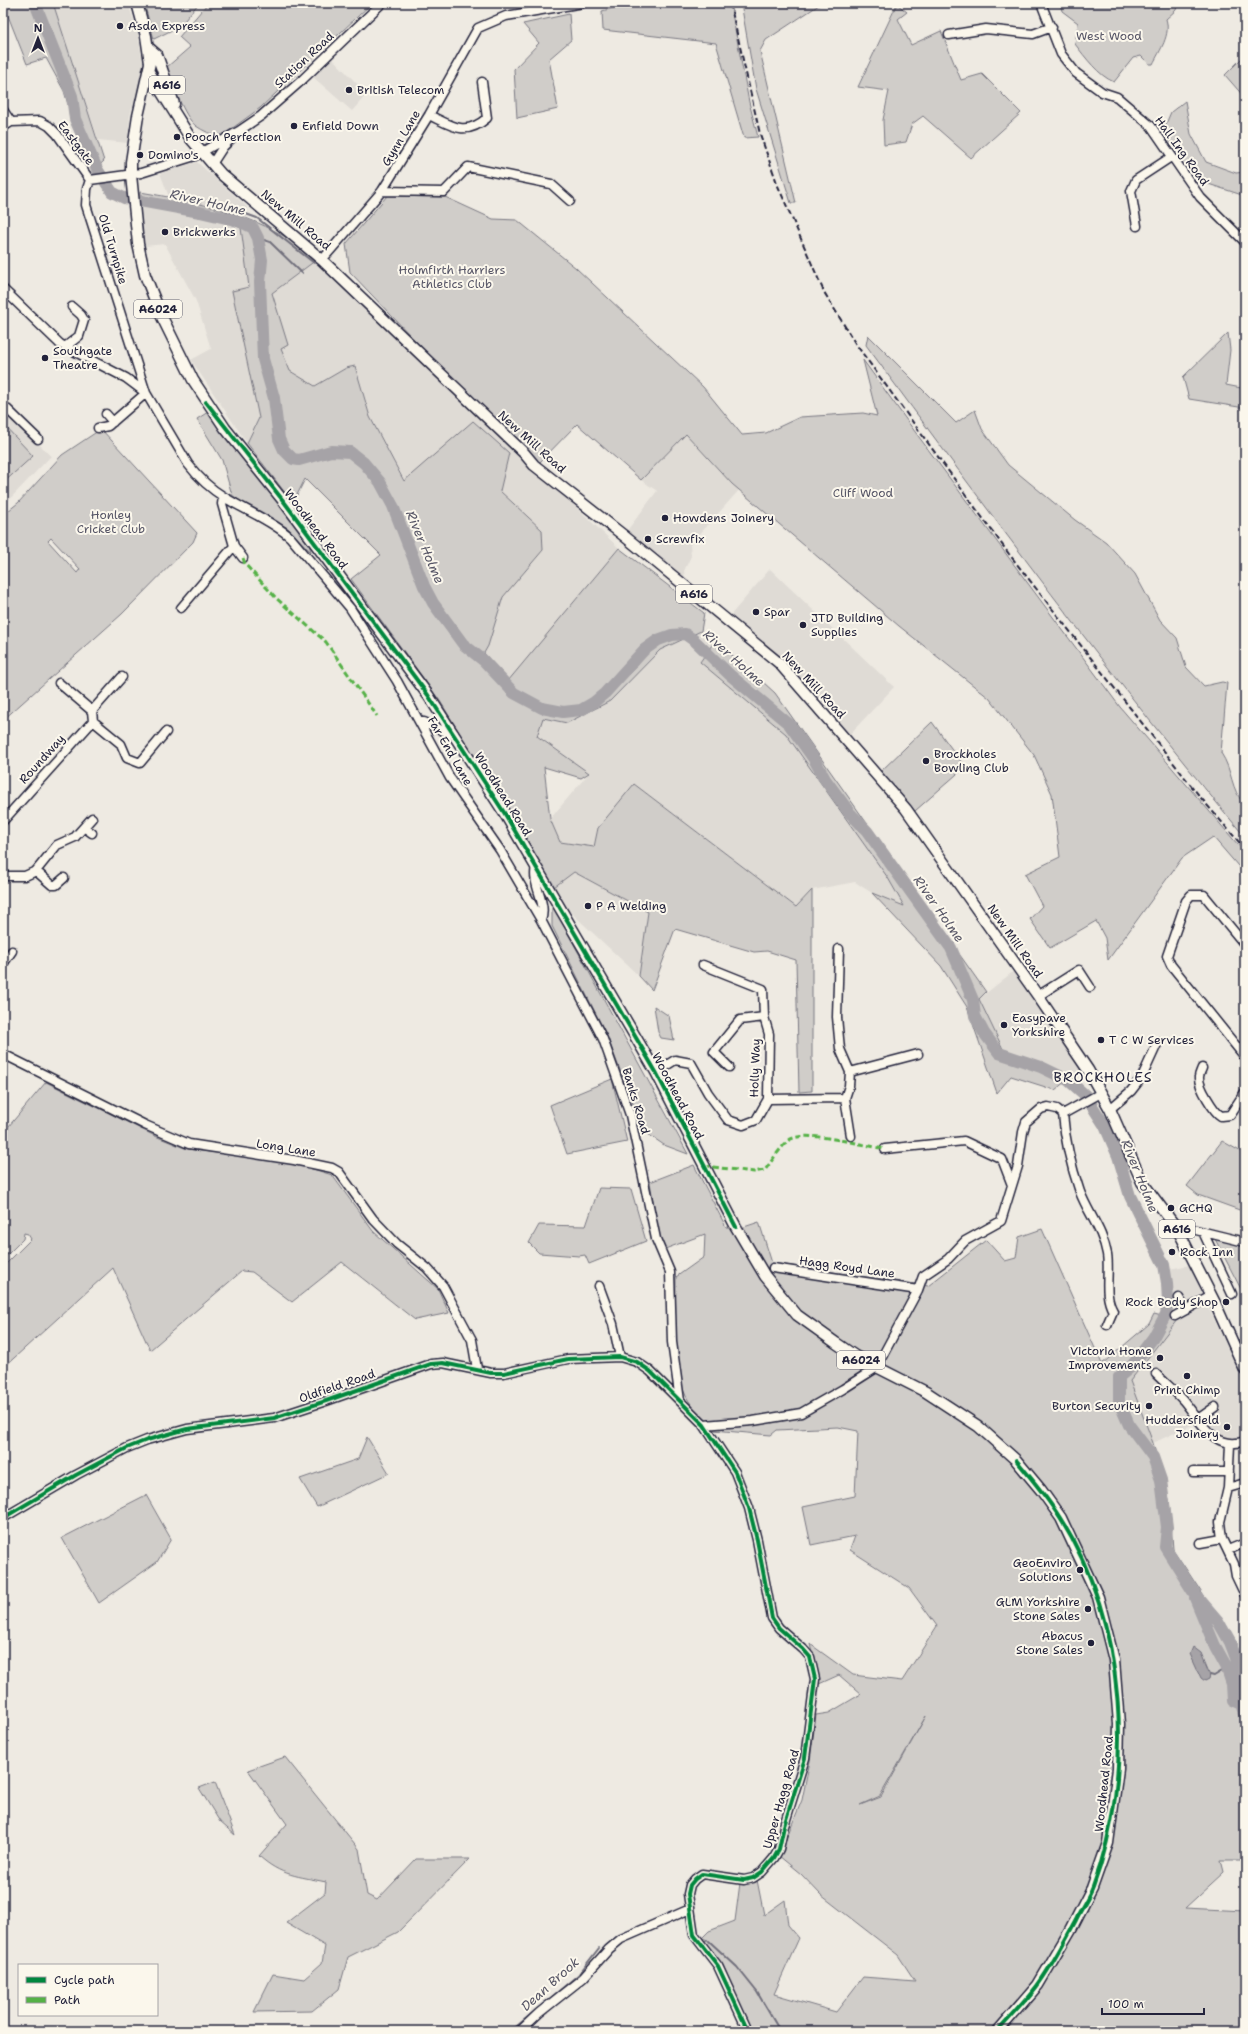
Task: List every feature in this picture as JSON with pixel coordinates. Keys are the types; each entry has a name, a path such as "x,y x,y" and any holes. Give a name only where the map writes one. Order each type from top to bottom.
{"main road":[{"name":"A616","path":"137,3 149,48 149,72 202,153"},
{"name":"A616","path":"149,48 157,55 162,74 182,124"},
{"path":"149,72 162,74"},
{"name":"Woodhead Road","path":"149,72 135,130 131,175 138,244 145,275 160,313 193,380 225,428 285,503 428,695 454,734 505,814 656,1072 736,1228 765,1276 797,1315 836,1343 876,1368 926,1392 978,1426 1016,1460 1041,1490 1061,1518 1098,1597 1114,1660 1119,1724 1118,1769 1108,1843 1092,1888 1071,1929 1038,1985 998,2031"},
{"name":"A616","path":"145,88 152,86 162,94"},
{"name":"New Mill Road","path":"202,153 212,164 322,260 524,453 534,465 749,638 792,677 906,809 1038,996 1098,1094 1110,1109 1142,1182 1178,1230 1244,1367"}],"street":[{"name":"Station Road","path":"131,175 202,153 261,116 301,81 382,3"},
{"name":"Gynn Lane","path":"322,260 382,191 429,115 478,28 506,16 583,3"},
{"name":"Hall Ing Road","path":"1042,3 1061,54 1076,73 1102,92 1117,97 1151,126 1200,197 1245,242"},
{"path":"949,35 986,29 1033,34 1052,27"},
{"path":"429,115 460,129 478,126 487,118 482,82"},
{"path":"3,110 11,122 3,127"},
{"name":"Eastgate","path":"11,122 40,121 49,126 57,134 92,180 131,175"},
{"name":"Station Road","path":"212,164 223,147 239,131"},
{"path":"1137,226 1131,191 1132,185 1136,180 1171,157"},
{"path":"382,191 444,192 468,167 550,184 570,201"},
{"name":"Old Turnpike","path":"92,180 86,189 86,205 146,393"},
{"path":"3,289 41,327 65,347 126,378 146,393 108,426 98,428"},
{"path":"65,347 78,336 84,320 82,315 72,307"},
{"name":"Far End Lane","path":"146,393 188,464 197,475 223,497 280,528 290,537 350,608 397,681 450,778 490,834"},
{"path":"3,404 38,439"},
{"path":"106,414 113,422"},
{"path":"223,497 222,504 234,546 243,558"},
{"path":"181,608 234,546"},
{"path":"122,677 92,711 92,721 122,744 127,758 140,763 166,732"},
{"path":"59,683 92,711"},
{"name":"Roundway","path":"3,821 92,721"},
{"path":"420,722 424,722 450,734 454,734"},
{"path":"3,876 25,876 36,870 57,845 68,841 85,828 92,818"},
{"path":"85,828 92,833"},
{"name":"Banks Road","path":"490,834 541,920 603,1040 630,1115 656,1239 670,1272 672,1342 680,1401"},
{"path":"536,868 534,874 544,913 541,920"},
{"path":"36,870 52,885 59,887 64,878"},
{"path":"1245,945 1204,895 1191,895 1186,901 1167,956 1171,965 1245,1057"},
{"path":"839,949 837,1017 840,1049 850,1072 849,1086 844,1098 851,1136"},
{"path":"3,964 12,951"},
{"name":"Holly Way","path":"656,1072 675,1060 692,1063 708,1092 728,1120 744,1125 756,1120 768,1099 769,1034 764,1017 763,989 703,966"},
{"path":"1038,996 1078,970 1090,987"},
{"path":"729,1067 714,1052 740,1020 764,1017"},
{"path":"1110,1109 1131,1091 1142,1076 1158,1042"},
{"name":"Long Lane","path":"3,1054 145,1125 189,1144 294,1160 332,1168 339,1172 373,1219 397,1244 427,1268 442,1286 472,1340 477,1369"},
{"path":"850,1072 918,1054"},
{"path":"1202,1068 1199,1078 1200,1084 1215,1112 1221,1116 1230,1115 1245,1092"},
{"path":"1063,1114 1098,1094"},
{"path":"768,1099 844,1098"},
{"path":"704,1425 753,1421 801,1413 876,1368 918,1290 923,1276 948,1259 966,1241 1001,1221 1006,1199 1018,1166 1026,1122 1041,1109 1048,1107 1056,1109 1063,1114 1071,1166 1080,1192 1098,1228 1107,1252 1109,1265 1108,1296 1110,1305 1117,1311 1107,1325"},
{"path":"885,1149 964,1141 1002,1159 1012,1185"},
{"path":"1178,1230 1187,1229 1245,1242"},
{"path":"1203,1232 1232,1294"},
{"name":"Hagg Royd Lane","path":"773,1268 918,1290"},
{"path":"599,1286 613,1324 620,1356"},
{"path":"1175,1316 1211,1296"},
{"path":"1179,1298 1186,1310"},
{"name":"Oldfield Road","path":"3,1518 76,1475 127,1448 147,1440 187,1429 274,1418 431,1364 443,1363 491,1373 504,1373 568,1359 620,1356 637,1362 650,1371 680,1401"},
{"path":"1156,1374 1182,1399 1210,1436 1230,1444 1245,1441"},
{"name":"Upper Hagg Road","path":"680,1401 704,1425 735,1472 744,1494 757,1540 772,1618 779,1628 803,1649 812,1664 815,1680 805,1758 774,1858 762,1872 753,1878 744,1880 711,1874 702,1874 698,1876 690,1885 688,1894 690,1909"},
{"path":"1198,1419 1215,1407"},
{"path":"1230,1444 1228,1488 1220,1522 1222,1539 1234,1564 1236,1576 1245,1594"},
{"path":"1193,1472 1229,1472"},
{"path":"1228,1488 1245,1483"},
{"path":"1200,1543 1222,1539"},
{"path":"1228,1550 1245,1543"},
{"path":"520,2031 538,2013 583,1978 609,1949 622,1938 690,1909 694,1935 718,1966 748,2031"}],"shaded area":[{"path":"53,3 128,3 138,33 143,63 142,76 130,115 128,143 98,140"},
{"path":"332,58 367,94 352,111 313,77"},
{"path":"197,162 247,207 243,217 169,197 160,173"},
{"path":"139,205 221,220 242,228 249,287 233,292 259,418 247,443 191,360 211,349 196,301 165,244 145,246"},
{"path":"316,260 619,548 508,682 484,653 488,646 503,597 543,550 542,530 500,491 419,469 405,481 370,417 355,366 346,368 315,386 290,371 280,349 272,293"},
{"path":"3,408 51,456 3,506"},
{"path":"686,434 732,484 740,489 690,545 691,556 684,571 685,579 626,532 657,491 641,480"},
{"path":"770,569 894,687 849,735 789,665 729,617"},
{"path":"701,631 714,642 700,662 786,734 888,878 904,906 872,893 855,882 812,890 796,907 634,784 598,828 594,847 560,842 550,819 589,773 537,736 543,718 567,723 610,701 660,650"},
{"path":"574,872 648,912 639,976 563,905 554,887"},
{"path":"1015,970 1081,1071 1066,1081 1004,1051 979,999"},
{"path":"1190,1265 1208,1309 1245,1383 1245,1435 1237,1438 1224,1438 1213,1429 1207,1421 1194,1424 1153,1443 1129,1381 1177,1320 1169,1269"},
{"path":"1193,1647 1201,1653 1210,1675 1209,1679 1205,1681 1201,1678 1190,1654"}],"green space":[{"path":"3,3 53,3 104,161 93,171 77,135 64,91 46,58 27,64"},
{"path":"144,3 199,3 180,26 154,39"},
{"path":"208,3 372,3 260,108 219,138 199,128 191,121 179,99 167,67 190,47 179,37"},
{"path":"632,3 730,3 749,102 758,137 744,138 716,43 603,30 602,11"},
{"path":"741,3 822,3 766,40 760,51 796,203 791,203 756,89"},
{"name":"West Wood","path":"1060,3 1178,3 1176,10 1166,19 1166,37 1153,64 1149,64 1141,56 1133,58 1114,82 1098,71 1075,44 1078,23 1062,11"},
{"path":"897,4 907,12 898,19 911,45 941,31 961,80 982,74 1021,113 971,158 923,116 912,124 906,142 884,145 883,120 889,91 858,87"},
{"path":"569,14 571,40 549,59 558,109 517,118 514,69 539,43 523,24"},
{"path":"1245,55 1245,98 1225,75"},
{"path":"1185,101 1191,134 1206,162 1236,173 1245,172 1245,196 1193,179 1162,133 1171,112"},
{"path":"140,192 195,203 232,213 267,227 288,238 316,260 272,293 288,345 281,349 290,371 315,386 346,368 355,366 370,417 404,481 473,421 509,453 500,491 542,530 543,550 503,597 488,646 484,653 508,681 619,548 704,613 701,631 660,650 610,701 567,723 543,718 537,736 589,773 581,778 544,767 550,819 560,842 594,847 598,828 634,784 796,907 812,890 812,1091 799,1092 796,960 767,951 754,952 675,929 652,990 639,976 648,912 574,872 554,887 440,701 351,579 381,555 305,479 293,503 247,443 259,418 232,291 249,287 241,228 221,220 139,205"},
{"name":"Cliff Wood","path":"387,196 445,197 493,219 517,220 576,268 703,387 742,435 766,433 800,417 863,413 877,416 863,360 1120,707 1245,853 1245,874 1213,837 1182,858 1108,960 1105,938 1096,921 1050,948 1030,919 1042,906 1025,874 1060,857 1052,794 1034,755 989,698 899,626 732,484 686,434 641,480 577,424 539,463 429,355 350,272 346,244"},
{"path":"1228,333 1230,350 1226,385 1241,388 1245,379 1245,408 1189,399 1183,377"},
{"path":"868,335 956,423 975,410 982,429 1008,465 1075,520 1106,542 1135,574 1160,620 1177,638 1186,667 1204,686 1222,682 1227,683 1221,753 1228,766 1237,793 1245,805 1245,837 1099,656 1005,532 866,345"},
{"path":"208,412 308,540 311,552 288,528 252,509 232,495 222,460 197,419"},
{"path":"3,424 33,456 3,483"},
{"name":"Honley Cricket Club","path":"101,429 197,533 193,542 122,614 3,720 3,515 18,503 62,455","holes":["51,538 80,569 77,573 48,541"]},
{"path":"714,642 740,661 775,693 986,992 979,999 1004,1051 1066,1081 1055,1090 1011,1076 997,1093 967,1007 941,966 872,893 904,906 888,878 786,734 700,662"},
{"path":"932,722 965,767 915,811 880,772"},
{"path":"552,904 688,1154 664,1145 636,1126 635,1109 607,1036 552,926"},
{"path":"654,1006 669,1016 674,1040 661,1038 658,1032"},
{"path":"612,1079 627,1142 567,1154 550,1105"},
{"path":"46,1082 155,1136 187,1149 294,1163 332,1175 373,1231 438,1289 449,1313 415,1320 342,1262 292,1302 252,1272 242,1271 150,1350 113,1268 3,1368 3,1267 31,1239 28,1234 24,1233 23,1239 3,1259 3,1133"},
{"path":"1222,1141 1245,1154 1245,1212 1198,1195 1187,1186"},
{"path":"694,1165 726,1227 741,1228 759,1222 772,1263 928,1286 986,1240 1005,1261 1016,1258 1019,1237 1042,1229 1102,1364 1149,1324 1154,1314 1177,1320 1130,1381 1153,1443 1169,1499 1173,1549 1232,1639 1245,1666 1245,1861 1220,1861 1223,1873 1185,1908 1245,1911 1245,2031 751,2031 723,1965 703,1941 708,1940 702,1938 709,1931 735,1921 740,1883 757,1880 764,1915 785,1900 788,1925 799,1938 774,1994 836,2012 863,1977 915,1981 898,1955 821,1895 801,1874 779,1856 802,1800 810,1761 816,1715 829,1713 861,1694 839,1675 819,1684 810,1644 853,1675 902,1681 937,1626 909,1588 850,1550 855,1536 811,1545 803,1507 855,1496 858,1431 838,1427 777,1430 771,1435 713,1430 686,1396 677,1368 675,1353 676,1277 704,1257 705,1234 665,1249 659,1237 650,1182","holes":["926,1716 881,1797 860,1805 880,1796"]},
{"path":"599,1188 631,1189 646,1241 589,1264 585,1255 579,1256 539,1253 529,1243 539,1225 586,1226"},
{"path":"1215,1239 1245,1246 1245,1298 1242,1291"},
{"path":"367,1437 389,1473 317,1507 300,1479 358,1459"},
{"path":"146,1495 171,1539 157,1562 99,1603 62,1538"},
{"path":"285,1757 359,1849 367,1895 377,1900 416,1859 470,1859 398,1932 348,1957 339,1989 312,2011 254,2012 273,1974 304,1979 322,1963 325,1946 286,1923 325,1893 326,1882 282,1871 267,1863 259,1856 287,1824 248,1770"},
{"path":"215,1782 235,1835 220,1822 199,1788"}],"waterway":[{"name":"River Holme","path":"35,3 72,96 75,119 97,169 112,192 124,198 239,221 253,228 258,238 262,260 260,282 263,359 274,398 279,439 284,450 293,459 299,460 331,451 350,452 364,463 380,482 393,506 424,586 433,603 463,644 483,660 514,693 542,708 563,712 581,710 593,703 605,693 644,650 658,640 672,635 685,634 695,641 730,675 789,724 814,759 825,779 850,813 867,831 951,948 973,1000 975,1016 984,1033 999,1053 1041,1067 1068,1080 1085,1095 1105,1126 1118,1156 1130,1196 1164,1265 1167,1283 1168,1302 1166,1314 1153,1338 1131,1367 1119,1377 1119,1402 1129,1425 1153,1457 1161,1480 1167,1527 1165,1547 1194,1593 1218,1621 1230,1642 1236,1658 1243,1692 1242,1705 1245,1714"},
{"path":"239,221 240,218 246,214 257,218 314,263"},
{"path":"258,238 270,242 302,273"},
{"name":"River Holme","path":"1195,1598 1215,1646 1226,1666 1232,1684 1233,1701 1242,1705"},
{"path":"1210,1675 1214,1676 1227,1668"},
{"path":"709,1941 737,1967 757,1992 780,2031"},
{"name":"Dean Brook","path":"511,2031 578,1975 599,1948"}],"railway":[{"path":"730,3 760,134 778,186 824,292 855,343 1009,554 1201,798 1245,849"}],"marked path":[{"path":"243,558 245,564 276,598 326,642 377,716"},
{"path":"704,1166 754,1172 765,1170 788,1141 795,1137 819,1137 885,1149"}],"cycle path":[{"path":"206,402 285,503 428,695 505,814 656,1072 736,1227"},
{"path":"3,1518 76,1475 127,1448 147,1440 187,1429 274,1418 431,1364 443,1363 491,1373 504,1373 568,1359 620,1357 637,1362 650,1371 704,1425 735,1472 749,1508 757,1540 772,1618 779,1628 810,1657 815,1679 805,1758 784,1826 779,1849 774,1858 762,1872 753,1878 744,1880 702,1874 690,1885 688,1894 694,1935 718,1966 748,2031"},
{"path":"998,2031 1037,1986 1058,1954 1093,1887 1107,1842 1115,1795 1119,1747 1117,1698 1111,1650 1099,1604 1082,1559 1060,1518 1045,1495 1016,1460"}],"place":[{"name":"Asda Express","path":"120,26"},
{"name":"British Telecom","path":"349,90"},
{"name":"Enfield Down","path":"294,126"},
{"name":"Pooch Perfection","path":"177,137"},
{"name":"Domino's","path":"140,155"},
{"name":"Brickwerks","path":"165,232"},
{"name":"Southgate Theatre","path":"45,358"},
{"name":"Howdens Joinery","path":"665,518"},
{"name":"Screwfix","path":"648,539"},
{"name":"Spar","path":"756,612"},
{"name":"JTD Building Supplies","path":"803,625"},
{"name":"Brockholes Bowling Club","path":"926,761"},
{"name":"P A Welding","path":"588,906"},
{"name":"Easypave Yorkshire","path":"1004,1025"},
{"name":"T C W Services","path":"1101,1040"},
{"name":"GCHQ","path":"1171,1208"},
{"name":"Rock Inn","path":"1172,1252"},
{"name":"Rock Body Shop","path":"1226,1302"},
{"name":"Victoria Home Improvements","path":"1160,1358"},
{"name":"Print Chimp","path":"1187,1376"},
{"name":"Burton Security","path":"1149,1406"},
{"name":"Huddersfield Joinery","path":"1227,1427"},
{"name":"GeoEnviro Solutions","path":"1080,1570"},
{"name":"GLM Yorkshire Stone Sales","path":"1088,1609"},
{"name":"Abacus Stone Sales","path":"1091,1643"}],"district":[{"name":"BROCKHOLES","path":"1103,1077"}],"park label":[{"name":"Holmfirth Harriers Athletics Club","path":"452,277"}]}
